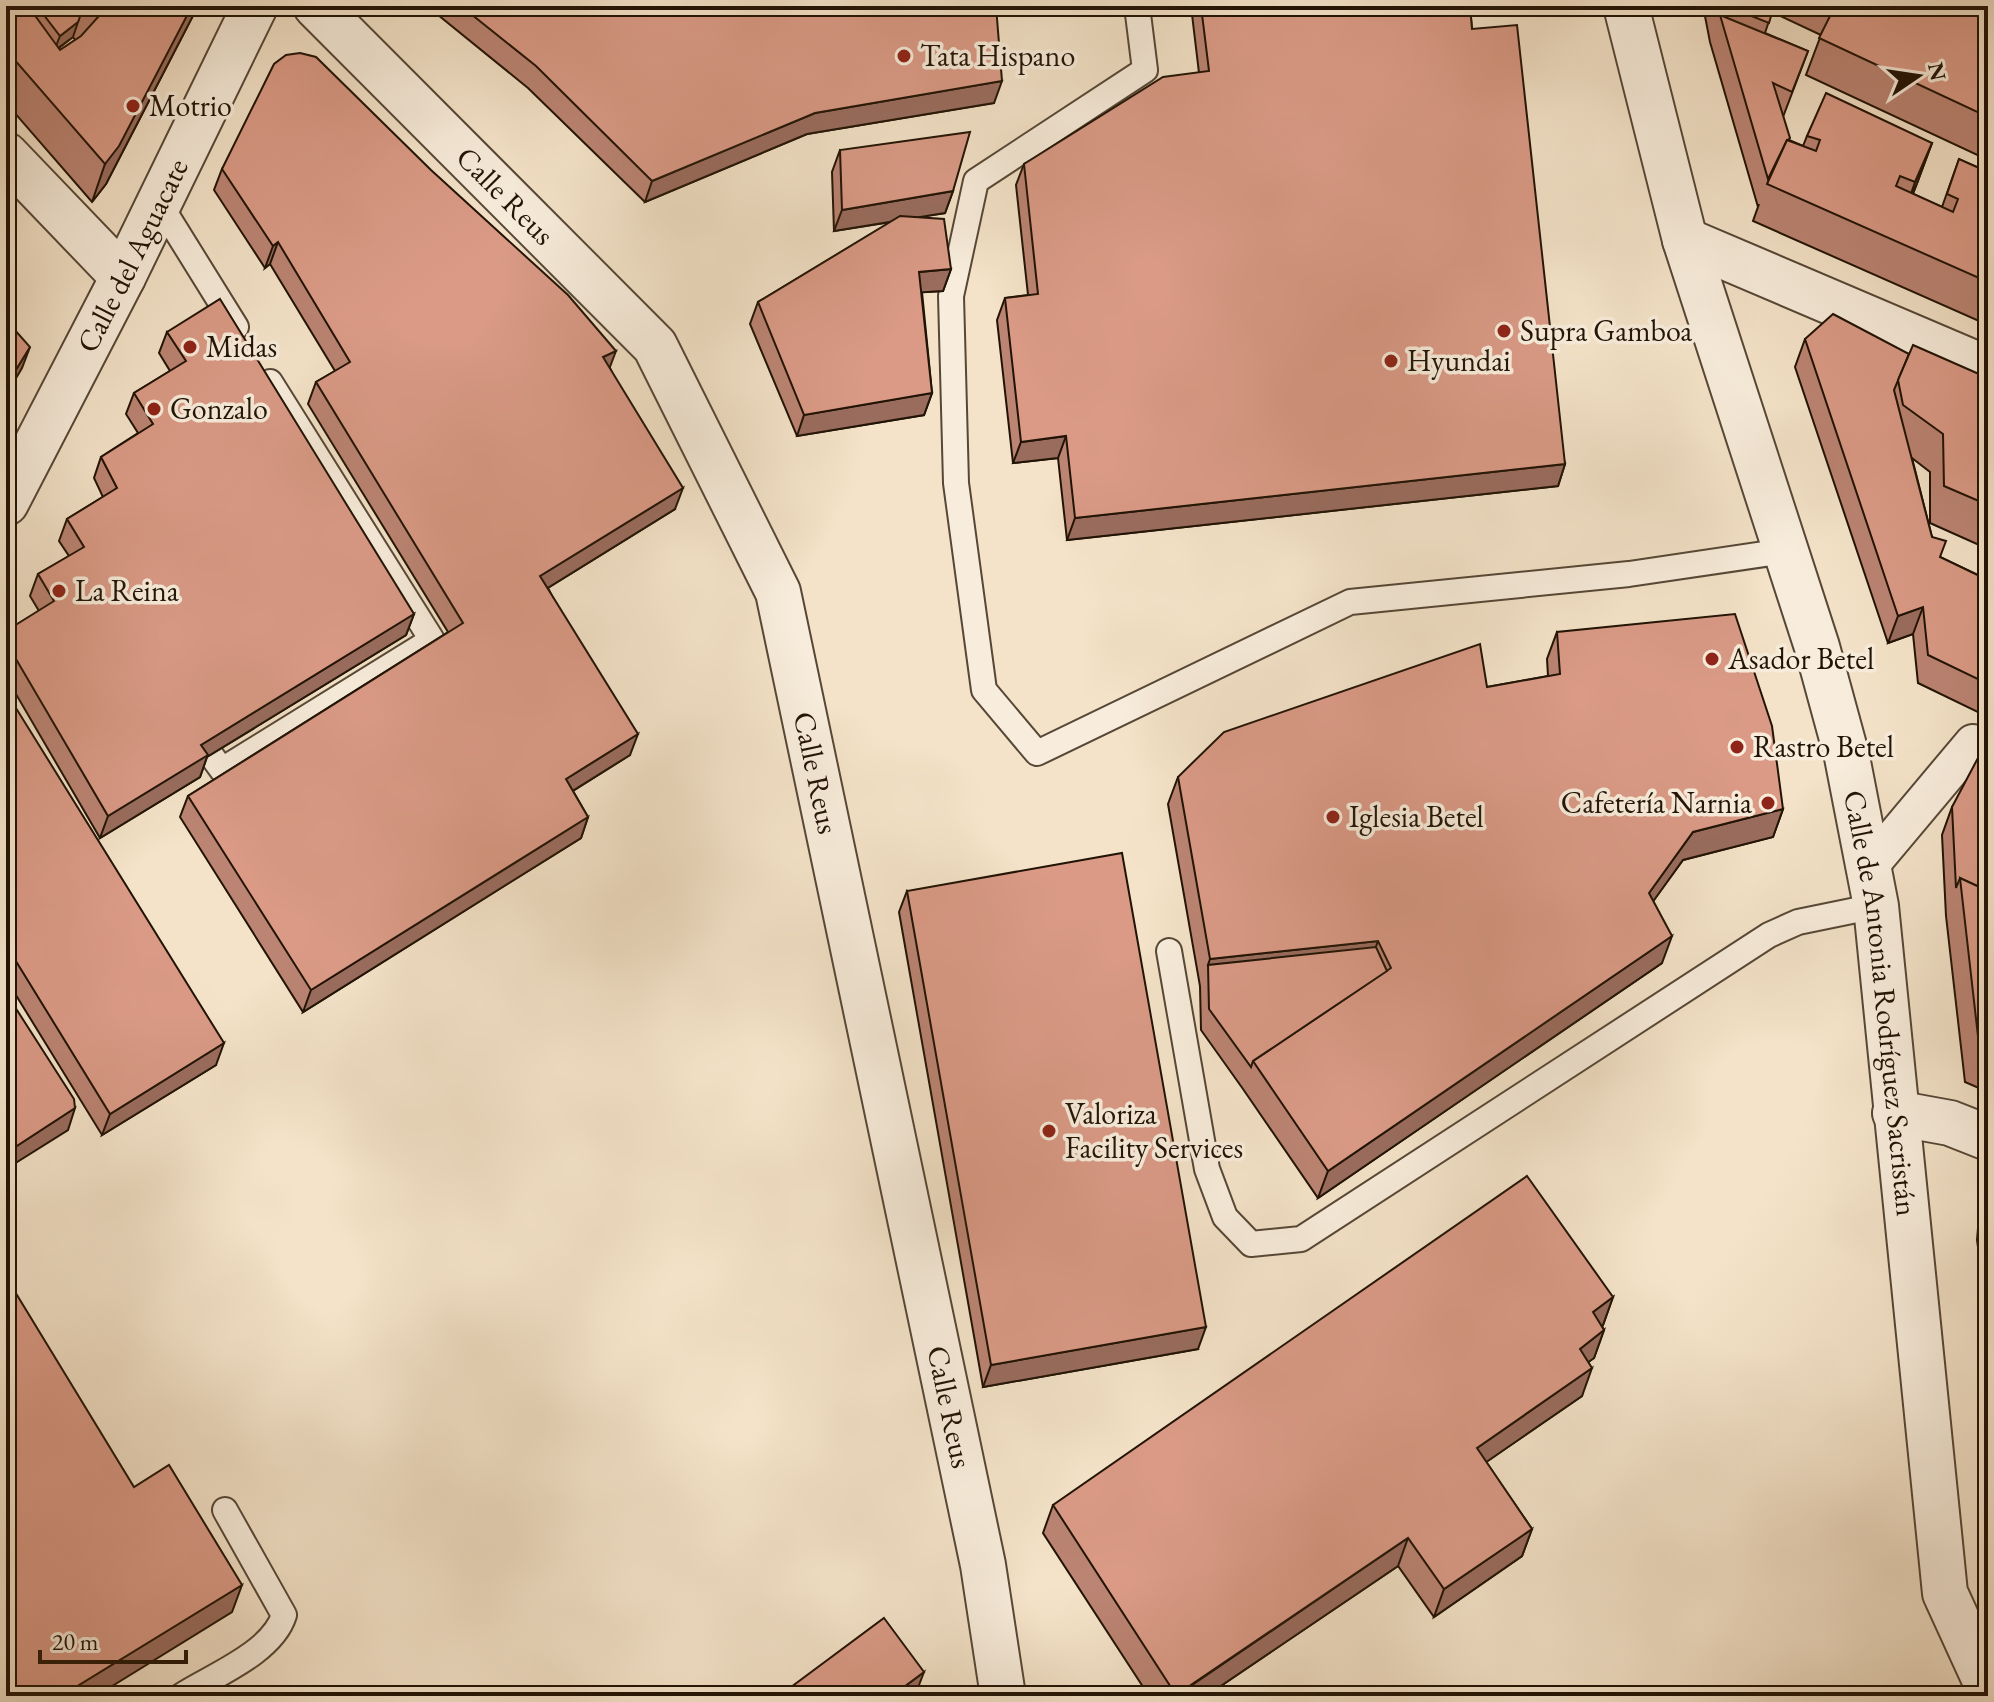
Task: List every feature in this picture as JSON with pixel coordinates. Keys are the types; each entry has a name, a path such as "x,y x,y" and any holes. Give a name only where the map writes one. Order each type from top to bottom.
{"street":[{"name":"Calle del Aguacate","path":"6,503 123,277 255,6"},
{"name":"Calle Reus","path":"316,6 655,346 778,592 983,1565 1003,1696"},
{"name":"Calle de Antonia Rodríguez Sacristán","path":"1626,6 1685,240 1817,647 1847,757 1872,887 1945,1593 1988,1687"},
{"path":"6,155 123,277"},
{"path":"1685,240 1988,369"},
{"path":"1872,887 1973,743"},
{"path":"1895,1113 1950,1123 1988,1138"}],"lane":[{"path":"1137,6 1145,70 976,181 951,296 956,483 984,690 1037,753 1350,602 1629,574 1785,551"},
{"path":"159,203 432,640 222,770 211,755"},
{"path":"1169,951 1207,1169 1225,1217 1251,1244 1301,1239 1769,935 1872,887"},
{"path":"181,1696 263,1645 279,1631 284,1615 225,1510"}],"building":[{"path":"6,6 28,6 60,50 81,36 99,16 91,6 192,6 119,146 105,164 6,50"},
{"path":"37,6 84,6 78,22 60,36"},
{"path":"461,6 996,6 1002,81 815,113 652,181 536,66"},
{"path":"1201,6 1470,6 1472,29 1517,25 1565,464 1075,518 1066,436 1021,442 1005,298 1038,294 1024,164 1163,77 1209,71"},
{"path":"1726,6 1774,6 1769,23"},
{"path":"1835,6 1988,6 1988,117 1819,38"},
{"path":"1720,15 1808,51 1792,92 1773,83 1790,138 1768,179"},
{"path":"300,53 316,57 431,170 568,295 616,351 603,357 683,488 540,576 638,734 566,779 588,817 311,990 188,796 463,623 316,382 350,362 278,242 273,246 222,169 274,64 286,55"},
{"path":"1826,93 1932,143 1915,182 1900,176 1896,186 1953,212 1958,199 1947,194 1959,159 1988,172 1988,282 1767,184 1787,140 1816,151 1820,140 1807,136"},
{"path":"970,132 953,191 842,210 840,150"},
{"path":"900,216 944,219 951,269 919,272 932,393 804,415 758,302"},
{"path":"220,299 414,614 201,745 208,755 108,816 6,642 6,631 54,601 38,574 84,547 67,519 117,488 101,457 153,424 134,393 186,361 167,332"},
{"path":"1833,314 1909,354 1894,390 1932,537 1946,541 1940,557 1988,580 1988,684 1928,655 1923,607 1898,616 1805,339"},
{"path":"6,320 30,347 6,386"},
{"path":"1913,345 1988,378 1988,505 1944,486 1943,434 1903,405 1898,380"},
{"path":"1735,614 1772,726 1783,809 1693,832 1649,893 1672,936 1328,1171 1253,1061 1391,968 1378,941 1210,959 1178,777 1224,732 1480,644 1487,687 1560,674 1557,632"},
{"path":"6,692 224,1043 110,1114 6,945"},
{"path":"1979,756 1988,760 1988,891 1960,878 1956,888 1952,807"},
{"name":"Valoriza Facility Services","path":"1122,853 1206,1327 991,1365 907,891"},
{"path":"1960,878 1988,891 1988,1049 1979,1045"},
{"path":"1376,947 1387,971 1253,1061 1251,1067 1209,1009 1208,965"},
{"path":"6,993 74,1099 75,1108 6,1153"},
{"path":"1527,1176 1613,1297 1593,1312 1604,1330 1580,1349 1592,1368 1477,1448 1532,1529 1444,1589 1408,1538 1176,1695 1053,1505"},
{"path":"6,1277 134,1487 169,1465 242,1585 61,1696 6,1696"},
{"path":"884,1618 924,1672 900,1690 905,1696 779,1696"}],"place":[{"name":"Tata Hispano","path":"904,56"},
{"name":"Motrio","path":"133,106"},
{"name":"Supra Gamboa","path":"1504,331"},
{"name":"Midas","path":"190,347"},
{"name":"Hyundai","path":"1391,361"},
{"name":"Gonzalo","path":"154,409"},
{"name":"La Reina","path":"59,591"},
{"name":"Asador Betel","path":"1712,659"},
{"name":"Rastro Betel","path":"1737,747"},
{"name":"Cafetería Narnia","path":"1768,803"},
{"name":"Iglesia Betel","path":"1333,817"},
{"name":"Valoriza Facility Services","path":"1049,1131"}]}
